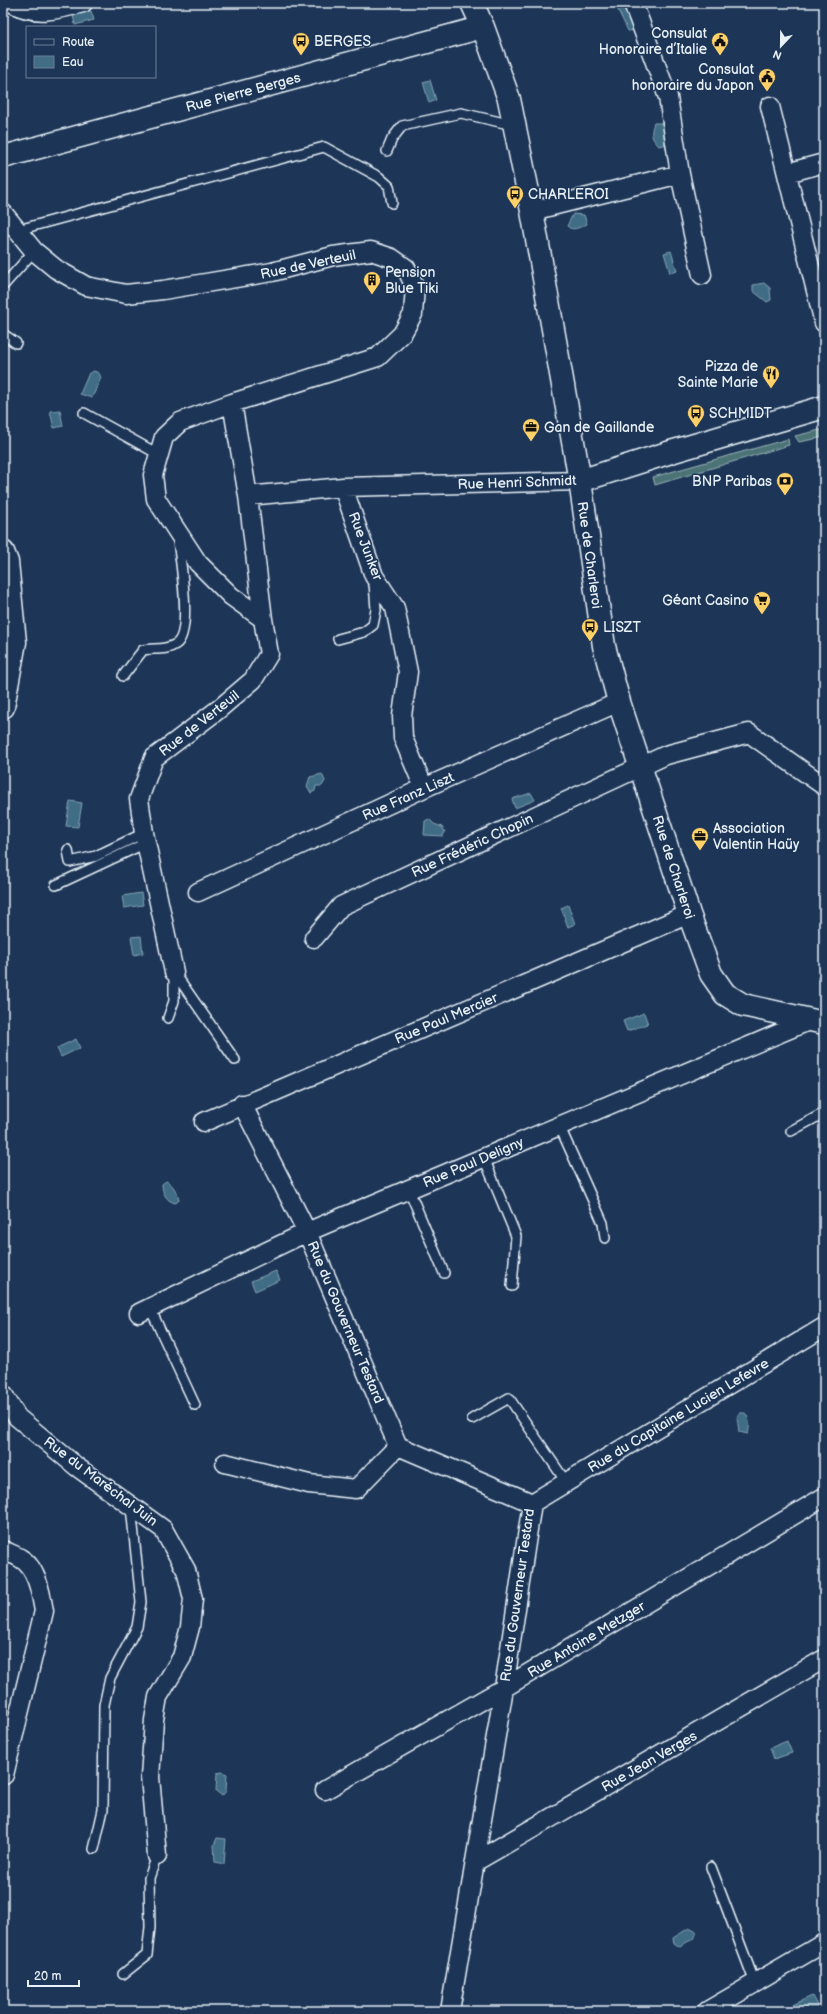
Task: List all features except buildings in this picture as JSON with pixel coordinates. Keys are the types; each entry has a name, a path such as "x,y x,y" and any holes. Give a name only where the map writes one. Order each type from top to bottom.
{"street":[{"path":"12,3 22,9 56,11 83,3"},
{"name":"Rue de Charleroi","path":"472,3 483,26 509,99 532,211 580,481 604,646 619,702 689,914 711,974 725,994 743,1004 818,1021"},
{"path":"633,3 668,97 680,174 702,276"},
{"name":"Rue Pierre Berges","path":"6,158 483,26"},
{"path":"770,106 787,173 818,277 824,323"},
{"path":"787,173 824,163"},
{"path":"532,211 680,174"},
{"name":"Rue de Verteuil","path":"3,213 34,251 56,269 86,286 126,294 164,290 272,272 334,256 371,251 392,258 406,268 415,287 412,314 402,334 378,356 232,403 180,422 164,437 153,475 156,499 198,563 231,596 263,619"},
{"name":"Rue de Verteuil","path":"174,972 145,838 139,799 154,758 219,709 253,680 269,654 263,619 248,496 232,403"},
{"name":"Rue Henri Schmidt","path":"248,496 343,487 580,481 681,449 824,407"},
{"name":"Rue Junker","path":"343,487 374,576 395,608 408,672 402,716 403,738 424,788"},
{"path":"3,552 7,562 15,642 3,707"},
{"name":"Rue Franz Liszt","path":"198,892 424,788 619,702"},
{"name":"Rue Frédéric Chopin","path":"314,938 341,906 666,755 749,733 824,786"},
{"name":"Rue Paul Mercier","path":"204,1122 242,1104 689,914"},
{"name":"Rue Paul Deligny","path":"145,1310 307,1232 559,1126 818,1021"},
{"name":"Rue du Gouverneur Testard","path":"242,1104 307,1232 398,1446 532,1503 504,1688 450,2011"},
{"name":"Rue du Capitaine Lucien Lefevre","path":"532,1503 824,1327"},
{"name":"Rue du Maréchal Juin","path":"3,1394 10,1418 163,1529 186,1570 193,1600 190,1627 182,1657 158,1697 154,1720 150,1777 157,1856"},
{"path":"225,1463 309,1484 356,1489 398,1446"},
{"name":"Rue Antoine Metzger","path":"324,1790 504,1688 824,1496"},
{"path":"3,1550 22,1558 32,1572 39,1584 44,1611 4,1775"},
{"name":"Rue Jean Verges","path":"475,1862 824,1659"},
{"path":"706,2011 824,1943"}],"lane":[{"path":"387,151 392,139 402,126 461,113 514,125"},
{"path":"18,230 324,147 379,177 389,186 392,203"},
{"path":"3,286 34,251"},
{"path":"3,334 16,343"},
{"path":"84,413 158,454"},
{"path":"123,676 143,650 168,648 177,643 184,630 185,607 177,531"},
{"path":"338,639 364,632 373,625 376,610 374,576"},
{"path":"68,850 70,862 96,856 145,838"},
{"path":"56,885 145,838"},
{"path":"168,1018 174,1001 174,972"},
{"path":"174,972 235,1060"},
{"path":"790,1131 824,1113"},
{"path":"559,1126 603,1223 605,1238"},
{"path":"484,1158 516,1236 512,1286"},
{"path":"409,1190 444,1272"},
{"path":"145,1310 195,1405"},
{"path":"472,1419 509,1398 566,1482"},
{"path":"94,1849 103,1810 104,1705 110,1678 137,1627 141,1602 131,1505"},
{"path":"123,1974 147,1955 150,1927 150,1878 157,1856"},
{"path":"711,1867 755,1982"}],"green space":[{"path":"824,429 824,437 799,442 795,436"},
{"path":"788,439 789,445 655,485 653,477"}],"water":[{"path":"616,6 627,7 637,30 628,31"},
{"path":"91,11 94,20 75,25 73,15"},
{"path":"430,80 436,100 429,103 423,82"},
{"path":"654,123 661,123 667,128 667,139 664,145 659,146 654,141 652,130"},
{"path":"573,214 584,215 587,224 577,228 569,228 567,226"},
{"path":"671,251 677,271 670,273 664,253"},
{"path":"764,283 770,288 771,300 767,302 753,291 753,285"},
{"path":"94,371 99,373 101,378 92,398 80,394 89,373"},
{"path":"60,410 63,426 54,428 50,411"},
{"path":"322,774 325,781 322,786 316,786 315,791 311,793 307,786 310,777"},
{"path":"531,793 535,800 515,808 512,799"},
{"path":"70,801 82,803 78,827 66,826"},
{"path":"429,819 434,824 442,827 445,832 443,836 424,835 425,821"},
{"path":"141,893 143,905 124,908 122,896"},
{"path":"568,905 575,924 568,927 561,908"},
{"path":"141,936 143,953 134,955 131,937"},
{"path":"644,1013 648,1024 627,1031 623,1021"},
{"path":"76,1039 80,1048 61,1057 57,1048"},
{"path":"166,1181 173,1186 176,1191 179,1200 176,1203 170,1201 164,1194 162,1184"},
{"path":"276,1271 280,1280 255,1291 251,1281"},
{"path":"739,1413 745,1413 748,1417 748,1434 739,1432 737,1417"},
{"path":"787,1741 792,1753 774,1759 770,1748"},
{"path":"222,1772 227,1774 226,1791 222,1796 216,1791 217,1773"},
{"path":"217,1838 226,1839 224,1864 215,1862 214,1845"},
{"path":"689,1928 697,1932 694,1939 680,1947 674,1943 673,1938"},
{"path":"812,1996 820,2011 788,2011 786,2008"}],"place":[{"name":"BERGES","path":"301,56"},
{"name":"Consulat Honoraire d’Italie","path":"720,56"},
{"name":"Consulat honoraire du Japon","path":"767,92"},
{"name":"CHARLEROI","path":"515,209"},
{"name":"Pension Blue Tiki","path":"372,295"},
{"name":"Pizza de Sainte Marie","path":"771,389"},
{"name":"SCHMIDT","path":"696,428"},
{"name":"Gan de Gaillande","path":"531,442"},
{"name":"BNP Paribas","path":"785,496"},
{"name":"Géant Casino","path":"762,615"},
{"name":"LISZT","path":"590,642"},
{"name":"Association Valentin Haüy","path":"700,851"}]}
